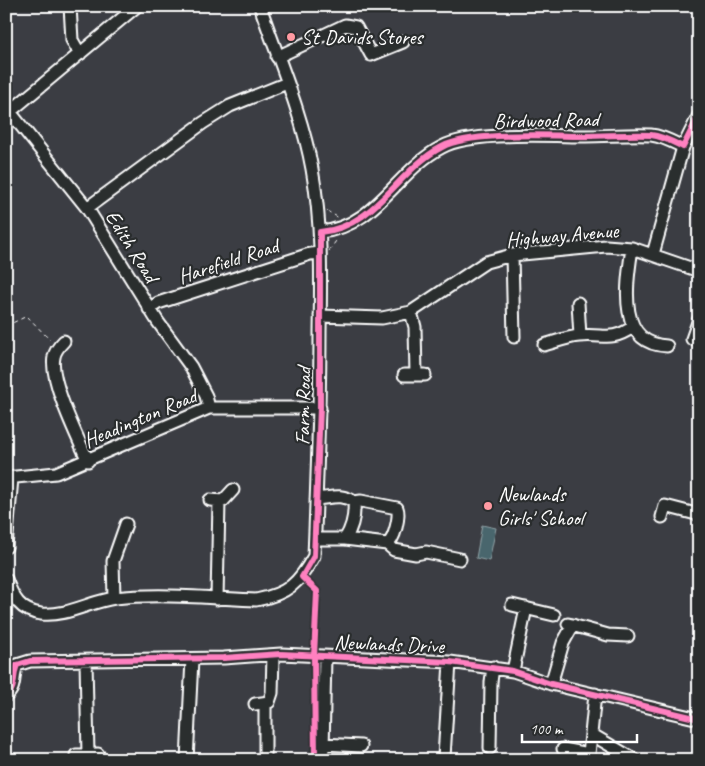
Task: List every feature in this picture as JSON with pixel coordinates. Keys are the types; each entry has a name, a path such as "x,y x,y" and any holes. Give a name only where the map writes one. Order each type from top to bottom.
{"street":[{"path":"70,6 72,40 80,54"},
{"path":"8,113 137,6"},
{"name":"Farm Road","path":"6,579 13,598 24,608 40,614 54,614 114,598 256,600 272,597 289,589 302,577 314,556 320,408 320,232 312,167 287,83 260,6"},
{"path":"277,57 345,25 356,27 371,55 403,42"},
{"path":"87,208 203,123 230,106 287,83"},
{"name":"Edith Road","path":"8,113 87,208 149,309 191,367 206,396 209,408"},
{"path":"653,254 683,147 699,115"},
{"name":"Birdwood Road","path":"320,232 345,226 361,218 382,201 412,168 443,146 480,138 652,135 683,147"},
{"name":"Highway Avenue","path":"320,316 382,318 411,312 486,262 512,255 606,246 632,248 699,271"},
{"path":"632,248 627,300 633,327 644,340 655,346 667,346"},
{"name":"Harefield Road","path":"149,309 158,303 194,291 310,254 320,253"},
{"path":"512,255 514,338"},
{"path":"578,303 580,336"},
{"path":"411,312 415,327 415,375"},
{"path":"692,339 699,319"},
{"path":"544,345 580,336 611,337 621,335 633,327"},
{"path":"58,342 54,357 57,382 62,399 88,461"},
{"name":"Headington Road","path":"9,478 56,473 209,408 320,408"},
{"path":"6,547 9,478"},
{"path":"217,599 214,500 223,500 233,490"},
{"path":"316,499 334,496 347,497 354,502 361,501 398,509 392,540 387,544"},
{"path":"345,539 350,531 355,510 354,502"},
{"path":"662,517 665,506 696,515"},
{"path":"114,598 113,561 126,524"},
{"path":"315,538 387,544 394,550 416,554 426,552 460,560"},
{"path":"512,605 554,615"},
{"path":"513,672 526,608"},
{"path":"551,684 571,625 608,635 628,636"},
{"path":"265,758 260,704 269,702 277,694 272,655"},
{"name":"Newlands Drive","path":"6,696 12,692 14,685 10,670 17,665 30,661 192,659 272,655 450,662 493,667 551,684 699,719"},
{"path":"325,657 323,747 361,746"},
{"path":"187,760 192,659"},
{"path":"76,755 93,755 86,661"},
{"path":"444,757 450,662"},
{"path":"490,748 490,682 493,667"},
{"path":"563,749 589,754 595,694"},
{"path":"591,734 635,760"}],"path":[{"path":"6,326 26,316 58,342"}],"water":[{"path":"482,525 496,528 489,561 476,558"}],"cycle path":[{"path":"315,760 314,657 317,591 302,577 314,556 320,408 320,232 339,228 356,220 385,197 426,157 442,147 455,142 492,136 651,135 683,147 699,115"},
{"path":"6,696 12,689 17,665 30,661 224,658 281,654 450,662 513,671 551,684 699,719"}],"place":[{"name":"St Davids Stores","path":"291,37"},
{"name":"Newlands Girls' School","path":"488,506"}]}
